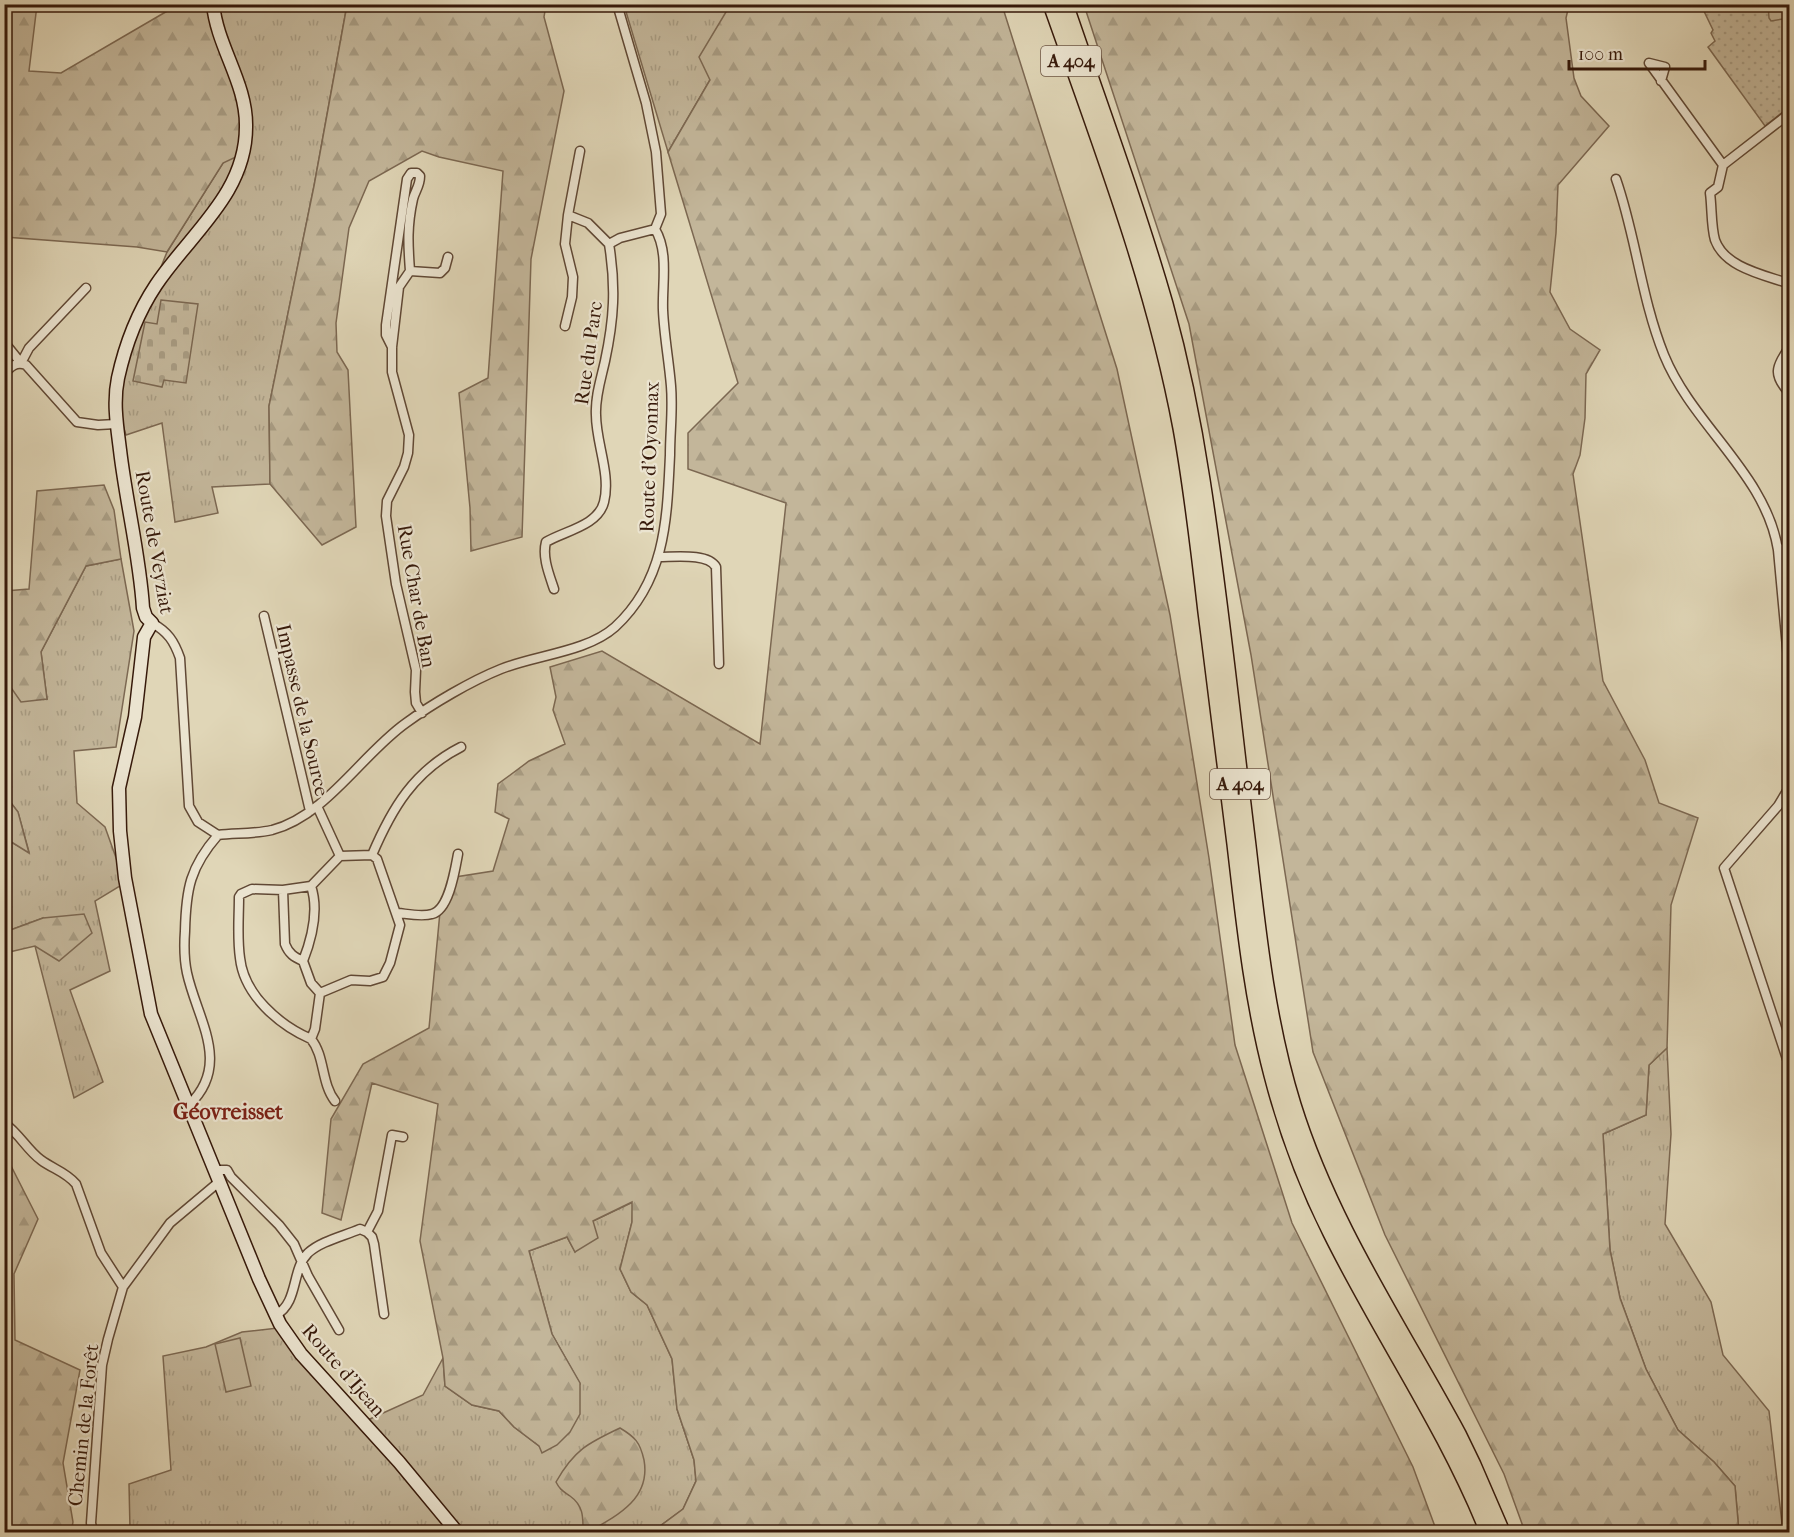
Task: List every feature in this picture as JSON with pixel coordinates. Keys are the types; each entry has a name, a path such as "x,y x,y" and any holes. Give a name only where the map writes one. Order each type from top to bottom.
{"highway":[{"name":"A 404","path":"1051,4 1137,253 1154,309 1175,397 1195,518 1247,943 1263,1040 1279,1102 1302,1168 1330,1232 1447,1440 1488,1533"},
{"name":"A 404","path":"1065,4 1152,260 1173,334 1191,415 1210,533 1261,952 1277,1044 1292,1103 1315,1167 1341,1226 1458,1434 1502,1533"}],"street":[{"name":"Route de Veyziat","path":"213,4 217,28 238,79 242,97 246,127 243,154 237,175 221,202 168,268 147,301 134,328 119,373 115,395 116,424 143,608 146,617 152,623 144,637 135,717 119,788 120,831 125,878 151,1014 218,1175"},
{"name":"Route d'Oyonnax","path":"218,835 272,830 292,823 314,808 390,736 422,713 499,670 526,660 573,648 604,634 615,627 632,608 643,590 659,556 664,535 668,492 671,387 663,311 662,250 659,236 654,229 661,214 656,152 646,103 617,4"},
{"path":"1661,81 1723,165"},
{"path":"1790,113 1723,165 1718,187 1710,193 1715,240 1723,252 1736,264 1790,284"},
{"path":"565,326 572,297 573,277 565,244 580,151"},
{"name":"Rue Char de Ban","path":"392,347 386,335 389,293 407,179 414,172 420,176 420,186 414,196 408,230 410,271 399,287 392,347 392,372 409,435 408,453 404,467 387,501 386,516 396,584 416,670 416,703 422,713"},
{"path":"1616,179 1626,210 1642,283 1664,356 1699,415 1761,497 1770,516 1778,550 1790,680"},
{"path":"568,215 588,223 609,244 620,238 654,229"},
{"name":"Rue du Parc","path":"554,588 544,548 546,542 585,524 595,516 604,503 605,479 596,415 614,311 614,274 609,244"},
{"path":"410,271 440,273 445,268 448,257"},
{"path":"21,363 29,348 86,288"},
{"path":"4,342 77,422 98,425 116,424"},
{"path":"1790,346 1779,363 1777,374 1781,384 1790,394"},
{"path":"4,374 15,364 21,363"},
{"path":"1778,550 1790,546"},
{"path":"659,556 705,558 714,563 719,664"},
{"name":"Impasse de la Source","path":"264,616 314,808 340,856"},
{"path":"152,623 163,629 173,639 180,658 189,806 198,822 218,835 202,853 192,875 185,902 184,957 187,974 209,1040 211,1057 208,1074 200,1095 189,1105"},
{"path":"372,855 387,820 398,802 423,772 442,756 461,747"},
{"path":"1790,786 1778,807 1724,868 1790,1068"},
{"path":"398,913 431,915 438,911 444,904 454,878 458,854"},
{"path":"321,993 351,980 370,981 387,972 400,925 398,913 377,859 372,855 340,856 312,886 283,890 252,888 241,894 240,958 249,985 266,1008 294,1031 311,1039 317,1046 328,1091 335,1101"},
{"path":"312,886 314,893 313,927 303,961 311,982 321,993"},
{"path":"283,890 285,944 292,956 303,961"},
{"path":"311,1039 321,993"},
{"path":"4,1123 14,1129 40,1160 69,1176 76,1184 101,1253 123,1287 170,1223 218,1175 229,1171 231,1177 294,1244 308,1276 339,1330"},
{"path":"367,1232 378,1211 392,1135 404,1137"},
{"name":"Route d'Ijean","path":"218,1175 276,1316 301,1354 399,1462 458,1533"},
{"path":"276,1316 285,1308 292,1293 302,1260 316,1247 360,1229 372,1237 374,1244 384,1314"},
{"name":"Chemin de la Forêt","path":"93,1533 91,1522 93,1480 102,1365 123,1287"}],"green space":[{"path":"4,5 37,5 29,71 61,73 169,10 168,5 220,5 220,34 251,122 238,156 223,163 167,252 137,247 5,237"},
{"path":"220,5 347,5 314,186 269,406 270,484 212,487 218,513 175,522 162,423 126,435 112,389 167,252 223,163"},
{"path":"347,5 546,5 544,17 564,91 531,259 522,537 471,551 470,508 459,393 488,378 503,171 422,151 369,181 349,228 336,323 337,352 348,370 356,527 322,545 270,484 269,406 314,186"},
{"path":"624,5 729,5 710,80 668,152"},
{"path":"729,5 1002,5 1117,369 1170,615 1209,858 1235,1045 1292,1223 1413,1467 1437,1532 652,1532 683,1509 696,1481 694,1460 677,1409 672,1359 647,1305 631,1292 620,1269 632,1222 632,1202 593,1221 598,1238 575,1252 567,1237 529,1251 552,1334 580,1383 580,1414 570,1432 557,1445 542,1453 539,1446 514,1427 499,1411 472,1405 445,1386 443,1358 420,1241 438,1104 372,1083 341,1220 322,1213 331,1119 363,1064 429,1028 440,912 449,878 493,871 509,819 495,812 498,784 529,761 565,744 553,710 556,697 550,667 602,651 760,744 786,503 688,469 688,433 738,383 668,152 710,80 699,57"},
{"path":"1084,5 1569,5 1566,18 1574,78 1581,96 1609,126 1558,185 1550,292 1570,329 1600,350 1586,374 1585,418 1580,455 1573,474 1603,681 1645,760 1659,803 1698,818 1671,905 1667,1048 1649,1065 1646,1115 1603,1134 1610,1250 1620,1298 1646,1369 1678,1430 1714,1462 1735,1486 1739,1532 1525,1532 1504,1474 1385,1235 1313,1052 1251,655 1189,324"},
{"path":"1701,5 1789,5 1789,107 1765,126 1708,47 1715,41 1711,33 1713,30"},
{"path":"1768,5 1789,5 1789,18 1771,21"},
{"path":"161,300 198,304 186,383 164,380 162,387 133,381 145,322 157,324"},
{"path":"104,485 114,510 121,559 86,566 41,652 47,699 21,702 12,689 5,689 5,591 29,589 37,491"},
{"path":"121,559 134,631 116,747 74,751 77,803 105,827 125,883 95,901 110,971 70,990 103,1082 74,1098 35,946 43,918 5,932 4,838 29,852 18,812 5,795 5,689 47,699 41,652 86,566"},
{"path":"5,795 18,812 29,853 5,838"},
{"path":"84,914 92,933 59,961 35,946 5,953 5,932 43,918"},
{"path":"1667,1048 1671,1134 1665,1224 1711,1302 1723,1355 1769,1411 1783,1532 1739,1532 1735,1486 1714,1462 1678,1430 1646,1369 1620,1298 1610,1250 1603,1134 1646,1115 1649,1065"},
{"path":"5,1158 38,1219 14,1274 15,1340 80,1370 63,1463 73,1522 71,1532 5,1532"},
{"path":"633,1202 632,1222 620,1269 631,1292 647,1305 672,1359 677,1409 694,1460 696,1481 683,1509 652,1532 132,1532 130,1529 129,1484 171,1470 163,1356 206,1347 242,1332 278,1328 361,1423 423,1395 443,1358 445,1386 472,1405 499,1411 514,1427 539,1446 580,1384 552,1334 529,1251 567,1237 575,1252 593,1221"},
{"path":"240,1338 251,1386 226,1392 215,1344"},
{"path":"620,1428 633,1437 641,1449 645,1474 642,1485 630,1505 588,1532 583,1532 583,1517 578,1504 556,1482 569,1462 583,1449"}],"district":[{"name":"Géovreisset","path":"228,1111"}]}
